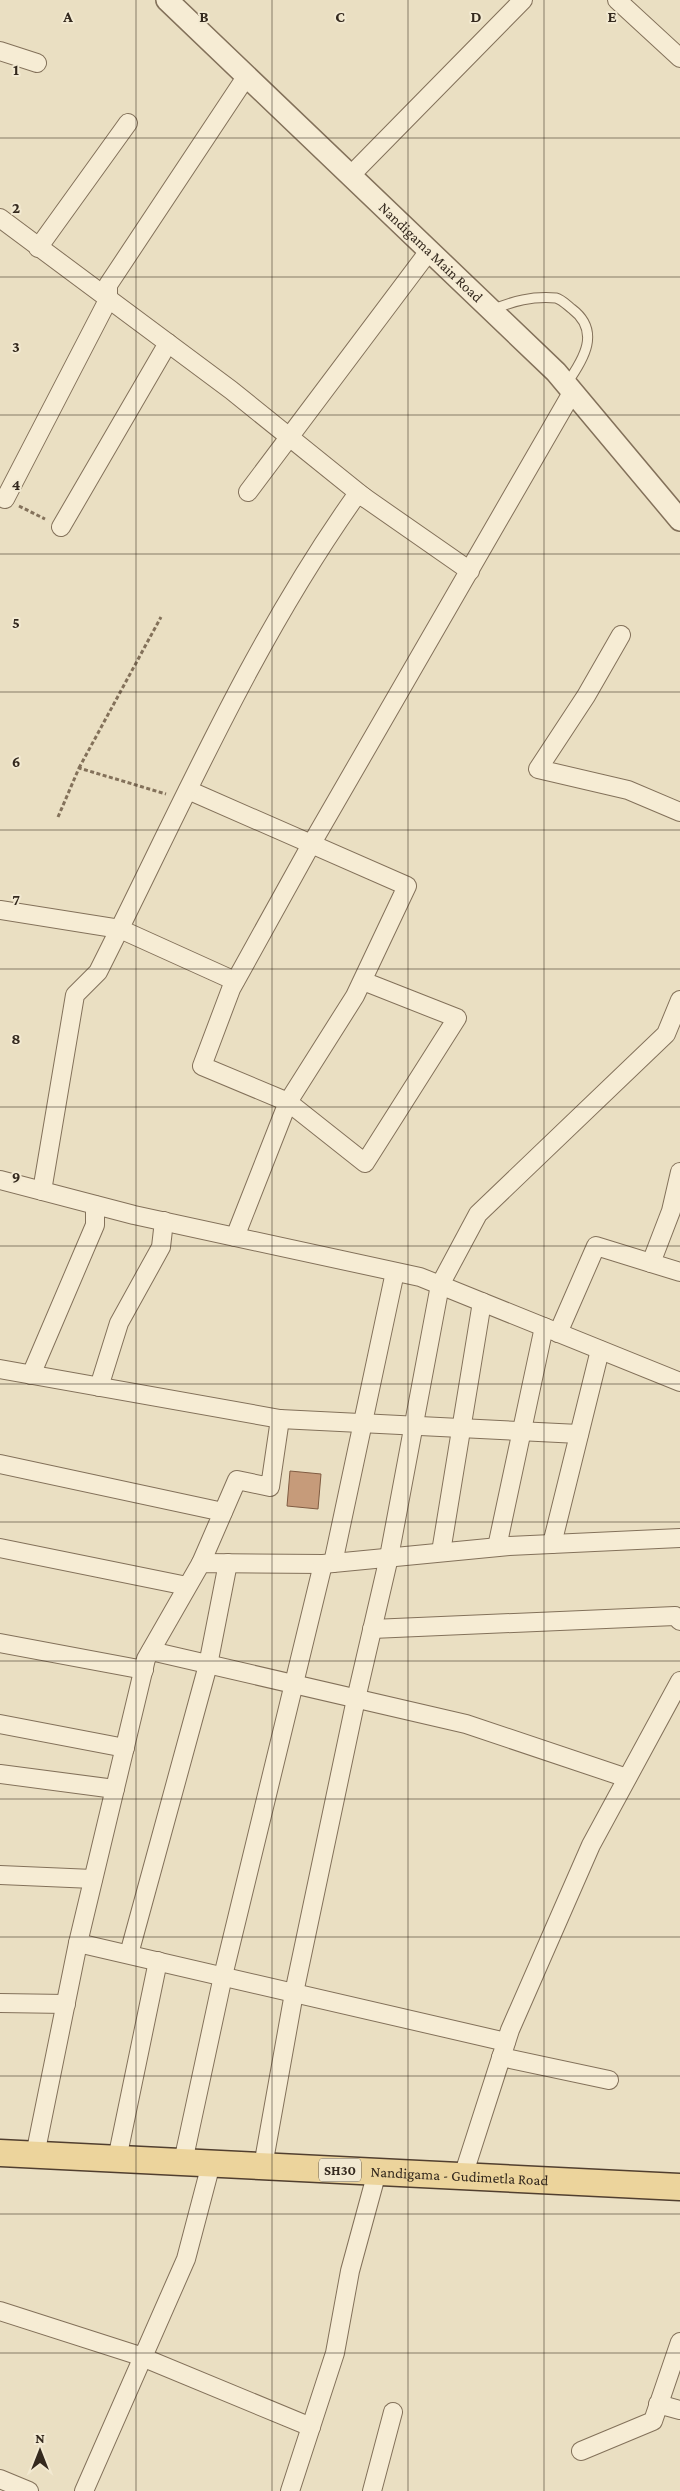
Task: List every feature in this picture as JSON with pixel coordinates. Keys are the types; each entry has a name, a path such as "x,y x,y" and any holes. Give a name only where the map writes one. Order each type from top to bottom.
{"main road":[{"name":"Nandigama - Gudimetla Road","path":"0,2153 680,2187"}],"street":[{"name":"Nandigama Main Road","path":"167,0 570,387 680,520"},
{"path":"350,176 523,0"},
{"path":"617,0 680,58"},
{"path":"0,51 37,64"},
{"path":"6,499 108,300 108,285 246,77"},
{"path":"38,248 128,122"},
{"path":"0,218 168,343 289,436 365,498"},
{"path":"248,492 429,251"},
{"path":"61,527 168,343"},
{"path":"363,981 458,1018 365,1163 288,1102 202,1066 235,981 311,844 470,570 570,387"},
{"path":"42,1191 75,995 98,972 225,713 330,533 358,493 470,570"},
{"path":"621,636 586,696 538,769 628,790 680,812"},
{"path":"185,795 311,844 408,886 355,996 288,1102 235,1237"},
{"path":"0,910 120,929 235,981"},
{"path":"263,2166 294,1993 356,1699 389,1557 440,1285 478,1214 666,1034 680,1000"},
{"path":"650,1263 671,1211 680,1172"},
{"path":"0,1180 164,1222 420,1277 680,1382"},
{"path":"31,1375 95,1225 95,1205"},
{"path":"99,1387 119,1323 161,1247 164,1222"},
{"path":"497,1547 522,1432 551,1330 596,1246 680,1272"},
{"path":"183,2162 223,1976 293,1685 328,1563 363,1423 395,1272"},
{"path":"441,1552 482,1302"},
{"path":"552,1544 600,1350"},
{"path":"0,1369 280,1419 579,1434"},
{"path":"35,2155 78,1943 144,1670 151,1651 201,1563 237,1480 270,1486 280,1419"},
{"path":"0,1464 223,1512"},
{"path":"201,1563 328,1563 497,1547 680,1538"},
{"path":"0,1548 188,1586"},
{"path":"129,1954 208,1666 228,1563"},
{"path":"372,1629 675,1616 680,1621"},
{"path":"0,1643 144,1670"},
{"path":"151,1651 208,1666 466,1724 628,1778"},
{"path":"463,2176 504,2049 591,1845 680,1681"},
{"path":"0,1724 125,1748"},
{"path":"0,1774 115,1789"},
{"path":"0,1875 94,1879"},
{"path":"78,1943 294,1993 504,2049 609,2080"},
{"path":"117,2159 158,1961"},
{"path":"0,2003 66,2004"},
{"path":"84,2491 186,2259 211,2164"},
{"path":"290,2491 335,2353 350,2271 377,2172"},
{"path":"0,2311 143,2357 311,2427"},
{"path":"581,2451 653,2421 680,2342"},
{"path":"658,2404 680,2410"},
{"path":"372,2491 393,2412"},
{"path":"0,2479 28,2491"}],"lane":[{"path":"491,310 517,300 558,298 582,317 588,340 582,362 570,387"}],"path":[{"path":"6,499 61,527"},
{"path":"58,817 79,768 160,617"},
{"path":"79,768 185,795"}],"building":[{"path":"290,1471 321,1474 318,1509 287,1506"}]}
